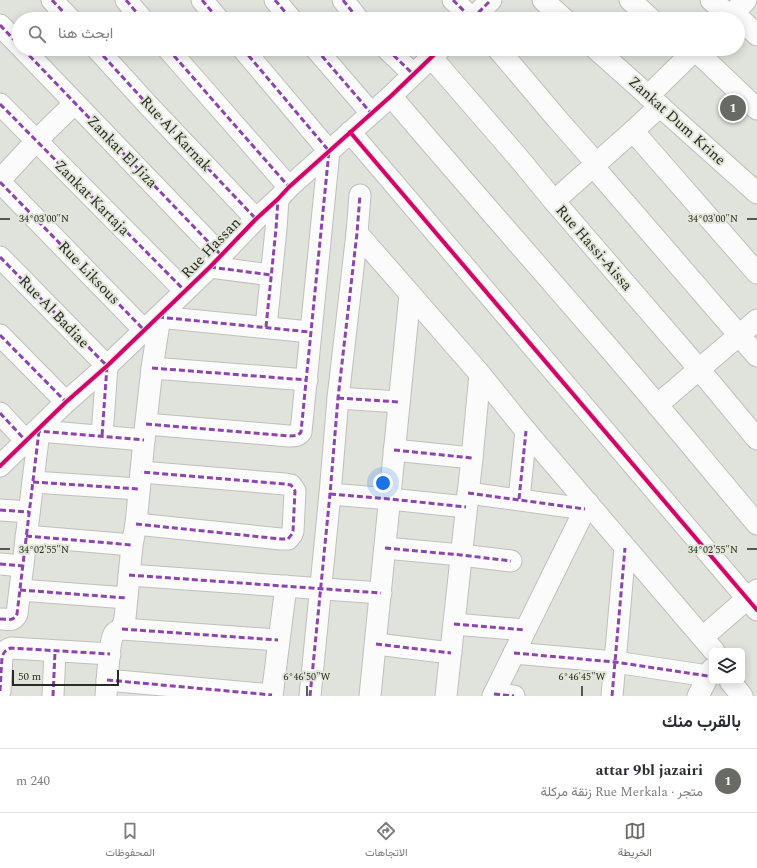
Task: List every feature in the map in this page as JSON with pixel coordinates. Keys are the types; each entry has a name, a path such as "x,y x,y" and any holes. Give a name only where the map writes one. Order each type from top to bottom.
{"street":[{"path":"52,0 63,12"},
{"path":"126,0 136,12"},
{"path":"202,0 212,12"},
{"path":"275,0 285,12"},
{"path":"343,0 352,12"},
{"path":"452,0 465,12"},
{"path":"479,12 491,0"},
{"path":"543,0 556,12"},
{"path":"630,0 643,12"},
{"path":"711,0 734,12"},
{"path":"745,23 757,35"},
{"path":"0,25 12,38"},
{"name":"Zankat El Jiza","path":"30,56 75,102 216,261"},
{"name":"Rue Al Karnak","path":"103,56 153,111 256,219"},
{"path":"174,56 284,193 276,229 266,327"},
{"path":"0,413 34,435 102,436 145,432 289,436 297,436 300,434 302,428 307,380 310,332 329,151 250,56"},
{"path":"322,56 371,114"},
{"path":"394,56 413,74"},
{"name":"Rue Hassan","path":"0,466 34,435 66,402 154,322 256,219 391,96 432,56"},
{"name":"Rue Hassi-Aissa","path":"437,56 554,201 699,369 757,439"},
{"path":"504,56 757,356"},
{"name":"Zankat Dum Krine","path":"604,56 757,193"},
{"path":"554,201 633,131 687,56"},
{"path":"697,56 757,109"},
{"path":"391,96 657,404 757,524"},
{"path":"0,181 36,141 75,102"},
{"name":"Zankat Kartaja","path":"0,104 185,291"},
{"path":"633,131 757,273"},
{"path":"350,132 754,599 708,644 625,548 586,506 480,374 357,233"},
{"name":"Rue Liksous","path":"0,181 154,322"},
{"path":"310,696 338,398 360,195"},
{"name":"Rue Al Badiae","path":"0,257 107,366"},
{"path":"216,261 271,275"},
{"path":"370,696 410,294"},
{"path":"657,404 757,320"},
{"path":"122,629 125,618 132,545 136,524 152,368 154,322 266,327 310,332"},
{"path":"0,335 66,402"},
{"path":"102,436 107,366"},
{"path":"152,368 307,380"},
{"path":"446,696 480,374"},
{"path":"338,398 399,402"},
{"path":"519,500 526,431"},
{"path":"0,619 12,620 16,616 33,482 34,435"},
{"path":"394,450 472,458"},
{"path":"33,482 140,481 285,484 290,486 295,491 293,531 288,538 281,539 136,524"},
{"path":"330,494 390,498 519,500 586,506"},
{"path":"500,695 514,652 586,506"},
{"path":"0,510 29,512"},
{"path":"26,536 132,545"},
{"path":"385,548 511,561"},
{"path":"612,696 625,548"},
{"path":"0,564 23,566"},
{"path":"129,575 381,593"},
{"path":"278,640 122,629 117,631 113,636 107,688 272,696 286,586"},
{"path":"20,590 126,598"},
{"path":"454,624 525,630"},
{"path":"376,644 451,653"},
{"path":"0,691 2,657 6,651 11,648 55,652 110,654"},
{"path":"53,696 55,652"},
{"path":"514,652 709,672"},
{"path":"698,696 709,674"},
{"path":"732,684 742,696"}],"marked path":[{"path":"52,0 63,12"},
{"path":"126,0 136,12"},
{"path":"202,0 212,12"},
{"path":"275,0 285,12"},
{"path":"343,0 352,12"},
{"path":"453,0 465,12"},
{"path":"479,12 491,0"},
{"path":"0,25 12,38"},
{"path":"30,56 221,255"},
{"path":"103,56 256,219"},
{"path":"174,56 289,187"},
{"path":"146,424 289,436 294,436 301,432 329,151 249,56"},
{"path":"322,56 371,113"},
{"path":"394,56 413,74"},
{"path":"0,104 185,291"},
{"path":"0,182 144,330"},
{"path":"310,696 338,398 360,195"},
{"path":"266,327 278,199"},
{"path":"0,257 107,366 102,436"},
{"path":"210,267 271,275"},
{"path":"158,317 310,332"},
{"path":"0,335 66,402"},
{"path":"152,368 307,380"},
{"path":"338,398 399,402"},
{"path":"0,413 26,441"},
{"path":"35,432 39,431 144,440"},
{"path":"0,619 12,619 17,614 39,431"},
{"path":"519,499 526,431"},
{"path":"394,450 472,458"},
{"path":"136,524 281,539 288,539 293,531 295,491 291,485 141,472"},
{"path":"33,482 139,489"},
{"path":"468,493 585,509"},
{"path":"330,494 466,507"},
{"path":"0,510 29,512"},
{"path":"26,536 132,545"},
{"path":"385,548 511,561"},
{"path":"612,696 625,548"},
{"path":"0,564 23,566"},
{"path":"129,575 381,593"},
{"path":"20,590 127,598"},
{"path":"454,624 525,630"},
{"path":"122,629 278,640"},
{"path":"376,644 451,653"},
{"path":"0,691 2,657 5,651 11,648 110,654"},
{"path":"53,696 55,652"},
{"path":"514,653 615,662 708,676"},
{"path":"107,680 272,695"},
{"path":"494,694 514,696"}],"cycle path":[{"path":"0,466 210,267 289,187 391,96 433,56"},
{"path":"350,132 757,610"}],"place":[{"name":"attar 9bl jazairi","path":"733,108"}]}
